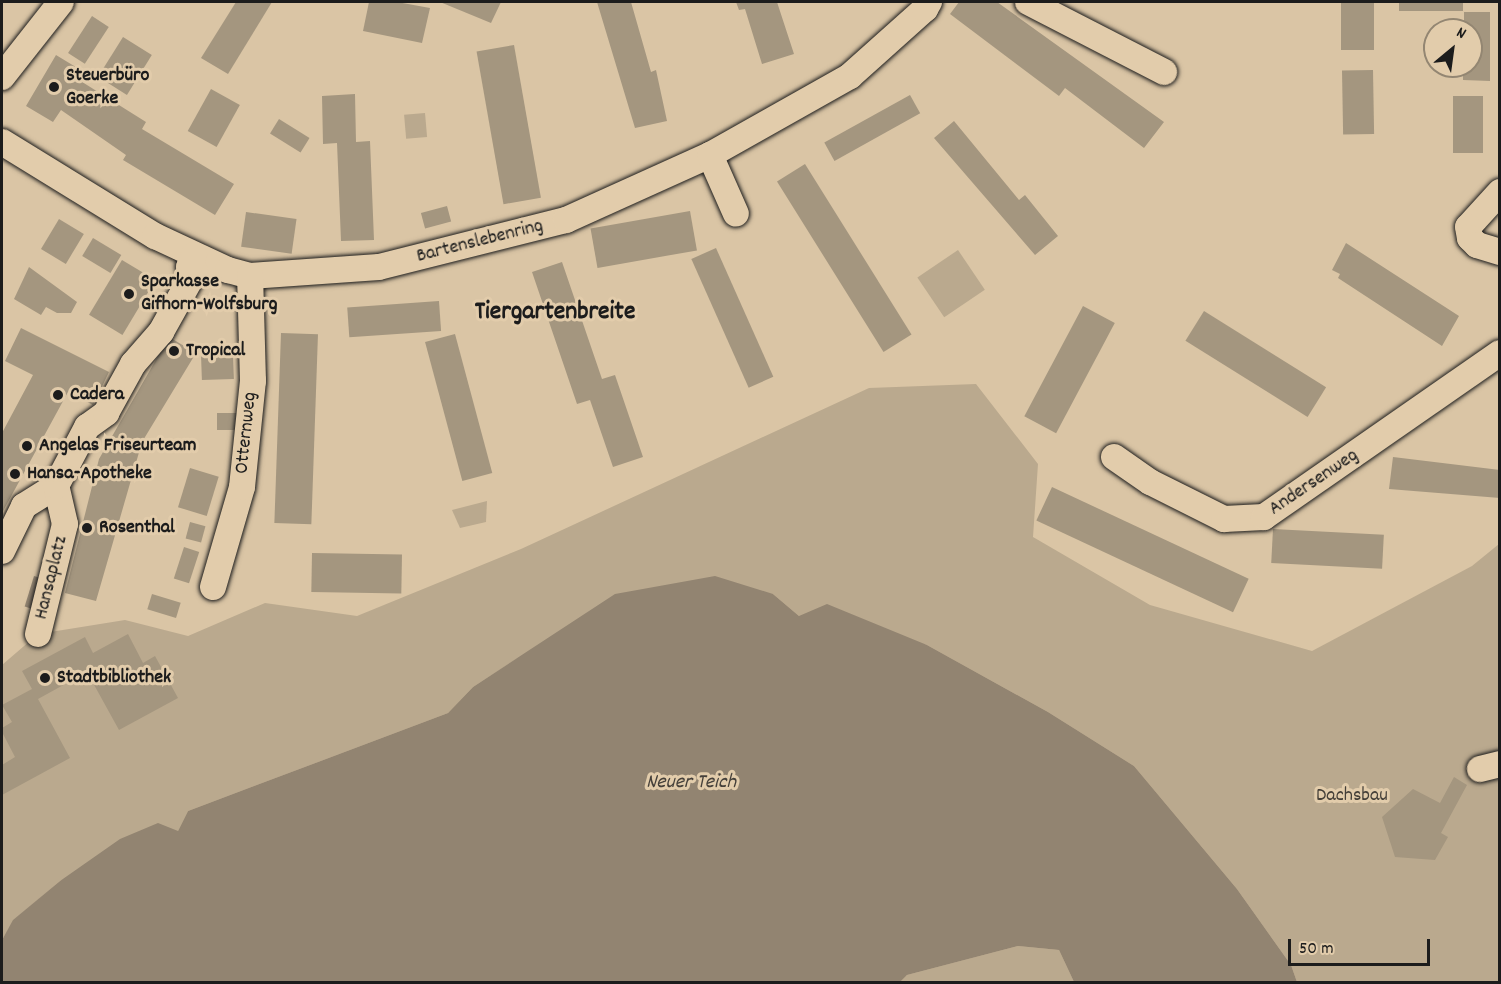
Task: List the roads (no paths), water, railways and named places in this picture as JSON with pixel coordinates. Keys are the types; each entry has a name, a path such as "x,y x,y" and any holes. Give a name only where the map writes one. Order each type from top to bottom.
{"street":[{"path":"2,77 61,2"},
{"name":"Bartenslebenring","path":"2,142 155,236 194,255 250,276 379,267 566,220 710,155 850,76 929,2"},
{"path":"1028,2 1164,72"},
{"path":"710,155 736,214"},
{"path":"1500,192 1468,227 1470,238 1477,245 1500,252"},
{"path":"2,551 24,506 56,486 87,427 106,413 133,364 161,332 195,271 189,267 194,255"},
{"name":"Otternweg","path":"213,587 242,487 253,381 250,276"},
{"name":"Andersenweg","path":"1114,457 1150,482 1224,519 1264,517 1500,353"},
{"name":"Hansaplatz","path":"38,634 65,524 56,486"}],"water":[{"path":"34,576 47,580 38,611 25,607"},
{"name":"Neuer Teich","path":"715,576 773,594 799,616 827,604 927,645 1048,712 1134,766 1237,889 1291,965 1297,982 1074,982 1059,950 1018,946 907,975 900,982 2,982 2,940 13,920 60,881 120,839 158,823 178,831 188,811 448,713 473,687 615,594"}],"place":[{"name":"Steuerbüro Goerke","path":"54,87"},
{"name":"Sparkasse Gifhorn-Wolfsburg","path":"129,294"},
{"name":"Tropical","path":"174,351"},
{"name":"Cadera","path":"58,395"},
{"name":"Angelas Friseurteam","path":"27,446"},
{"name":"Hansa-Apotheke","path":"15,474"},
{"name":"Rosenthal","path":"87,528"},
{"name":"Stadtbibliothek","path":"45,678"}],"district":[{"name":"Tiergartenbreite","path":"555,313"}],"park label":[{"name":"Dachsbau","path":"1352,796"}]}
